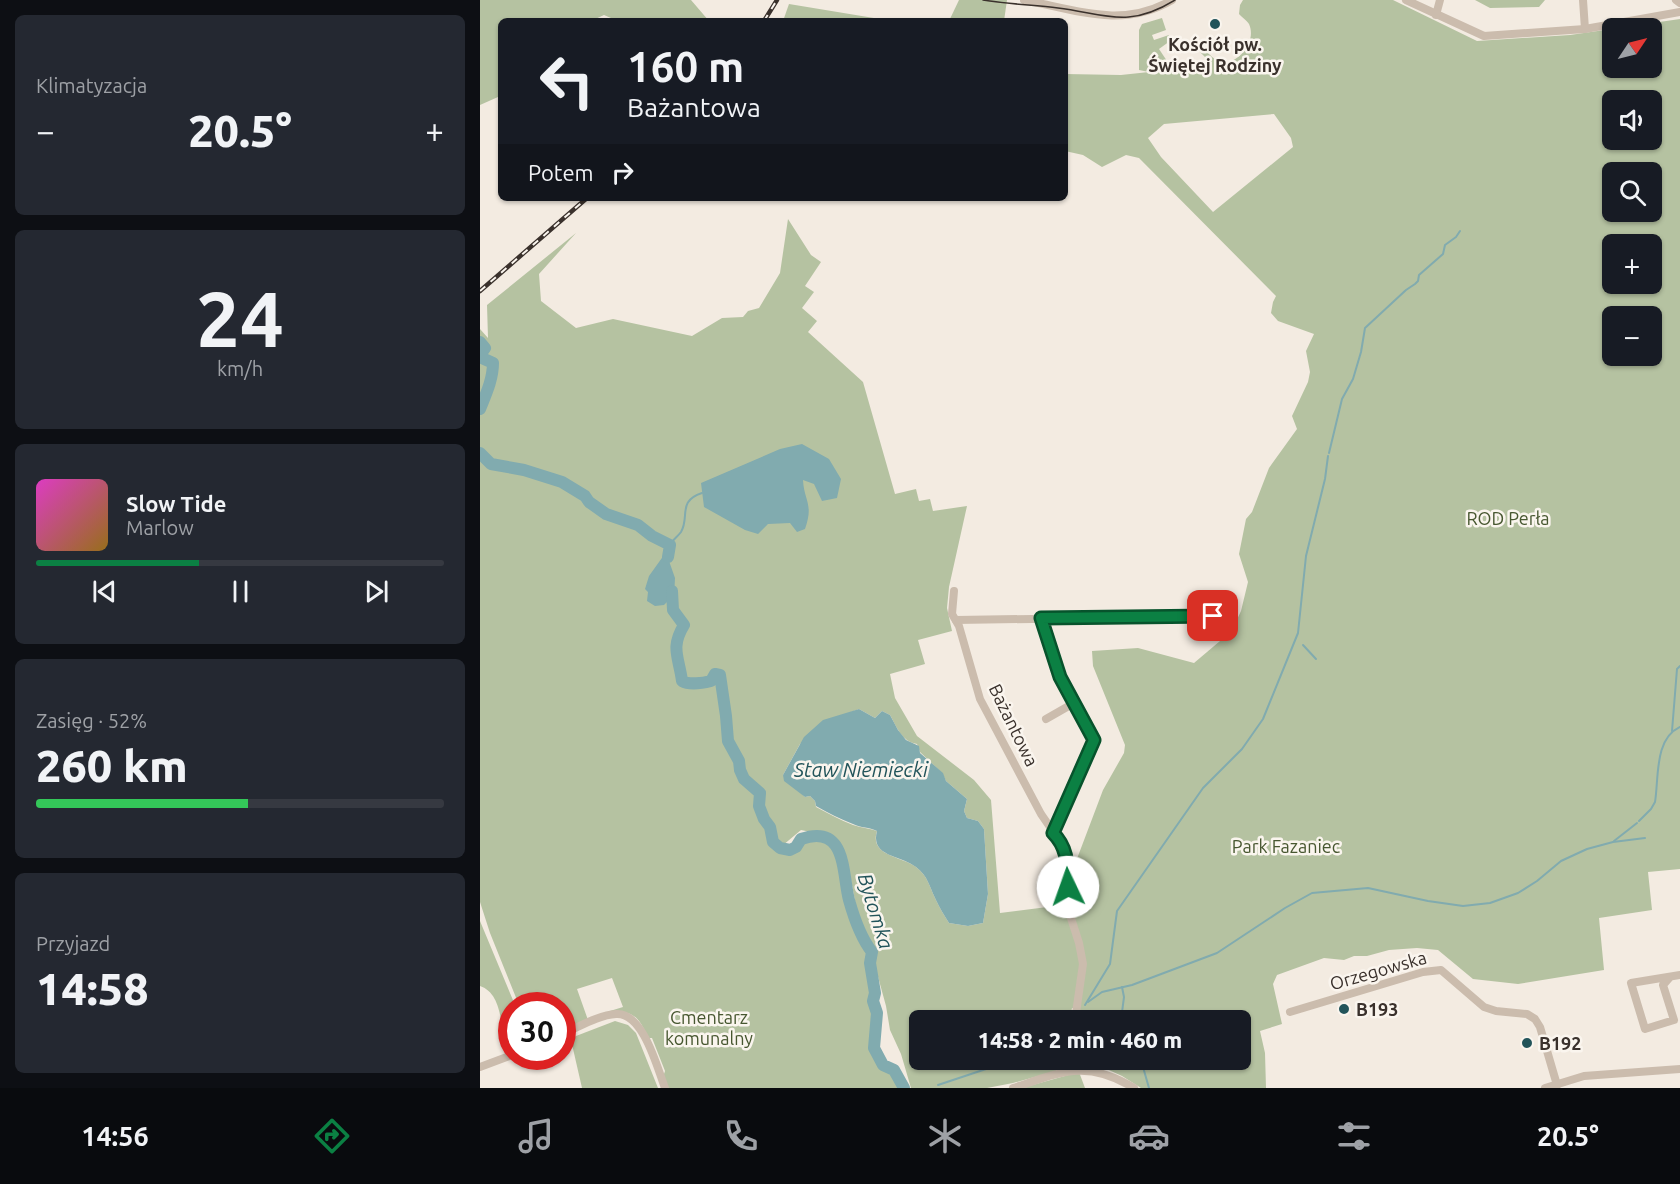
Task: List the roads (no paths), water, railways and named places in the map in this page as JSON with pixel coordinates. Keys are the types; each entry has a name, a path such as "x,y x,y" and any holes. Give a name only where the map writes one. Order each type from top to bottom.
{"street":[{"path":"1024,0 1115,16 1141,14 1172,0"},
{"path":"1406,0 1484,36 1585,29 1680,12"},
{"path":"1436,15 1440,0"},
{"path":"1583,0 1585,29"},
{"path":"1676,0 1680,3"},
{"name":"Bażantowa","path":"954,591 952,614 956,620 984,708 1053,833 1061,843 1066,856 1070,915 1082,955 1077,1010"},
{"path":"956,620 1234,616"},
{"path":"1041,618 1060,677 1094,740 1053,833"},
{"path":"1046,719 1074,703"},
{"name":"Orzegowska","path":"1290,1012 1423,972 1441,970 1484,1007 1496,1011 1527,1014 1535,1019 1540,1027 1557,1085"},
{"path":"1670,977 1663,985 1674,1020 1645,1029 1631,983 1680,975"},
{"path":"576,1028 615,1014 628,1016 643,1032 665,1088"},
{"path":"480,1067 498,1060"},
{"path":"1013,1088 1069,1067 1106,1074 1134,1088"},
{"path":"1545,1088 1584,1076 1680,1069"}],"water":[{"path":"802,444 829,459 841,479 837,498 822,501 814,484 803,480 809,508 805,529 797,532 790,523 768,524 758,534 745,530 704,507 701,483 780,449"},
{"path":"671,542 669,561 675,578 674,598 678,605 670,606 668,601 664,605 655,606 647,601 648,592 645,589 649,576 664,555 668,543"},
{"name":"Staw Niemiecki","path":"859,709 875,718 882,711 890,715 906,740 919,746 920,753 943,773 946,781 967,799 964,811 967,818 978,821 984,829 988,894 983,923 968,926 949,923 923,874 910,863 882,851 876,840 877,831 856,825 825,811 816,806 810,796 805,797 784,781 783,775 804,737 823,720"}],"waterway":[{"path":"1329,453 1342,399 1353,379 1361,352 1365,328 1418,281 1419,275 1443,254 1445,245 1460,231"},
{"name":"Bytomka","path":"480,342 485,348 480,355 493,363 487,392 480,409"},
{"name":"Bytomka","path":"480,453 491,464 524,470 562,482 585,496 589,502 606,514 638,525 652,536 670,545 668,557"},
{"path":"1085,1005 1110,964 1117,911 1203,788 1242,749 1263,719 1298,633 1306,556 1325,479 1328,456"},
{"path":"671,543 681,532 689,500 702,493"},
{"name":"Bytomka","path":"672,591 673,610 684,625 676,646 682,681 692,683 711,681 715,674 720,675 728,741 739,761 744,779 760,793 759,806 770,827 773,842 780,848 790,850 796,847 801,839 816,836 827,838 835,844 840,853 853,914 872,952 870,963 875,993 873,1001 877,1013 874,1048 883,1065 894,1070 904,1088"},
{"path":"1303,645 1316,659"},
{"path":"1672,731 1677,669 1680,666"},
{"path":"1639,821 1655,802 1659,760 1666,740 1680,727"},
{"path":"1614,841 1637,823"},
{"path":"1088,1002 1102,992 1132,985 1217,953 1312,893 1368,888 1463,906 1490,903 1518,893 1561,861 1587,849 1613,842 1645,838"},
{"path":"1122,987 1124,997 1122,1010"},
{"path":"938,1085 983,1070"},
{"path":"1144,1070 1149,1088"}],"tram line":[{"path":"983,0 1117,17 1144,14 1175,0"}],"railway":[{"path":"766,18 777,0"},
{"path":"480,291 584,201"}],"place":[{"name":"Kościół pw. Świętej Rodziny","path":"1215,24"},
{"name":"B193","path":"1344,1009"},
{"name":"B192","path":"1527,1043"}],"park label":[{"name":"ROD Perła","path":"1508,518"},
{"name":"Park Fazaniec","path":"1286,846"},
{"name":"Cmentarz komunalny","path":"709,1027"}]}
